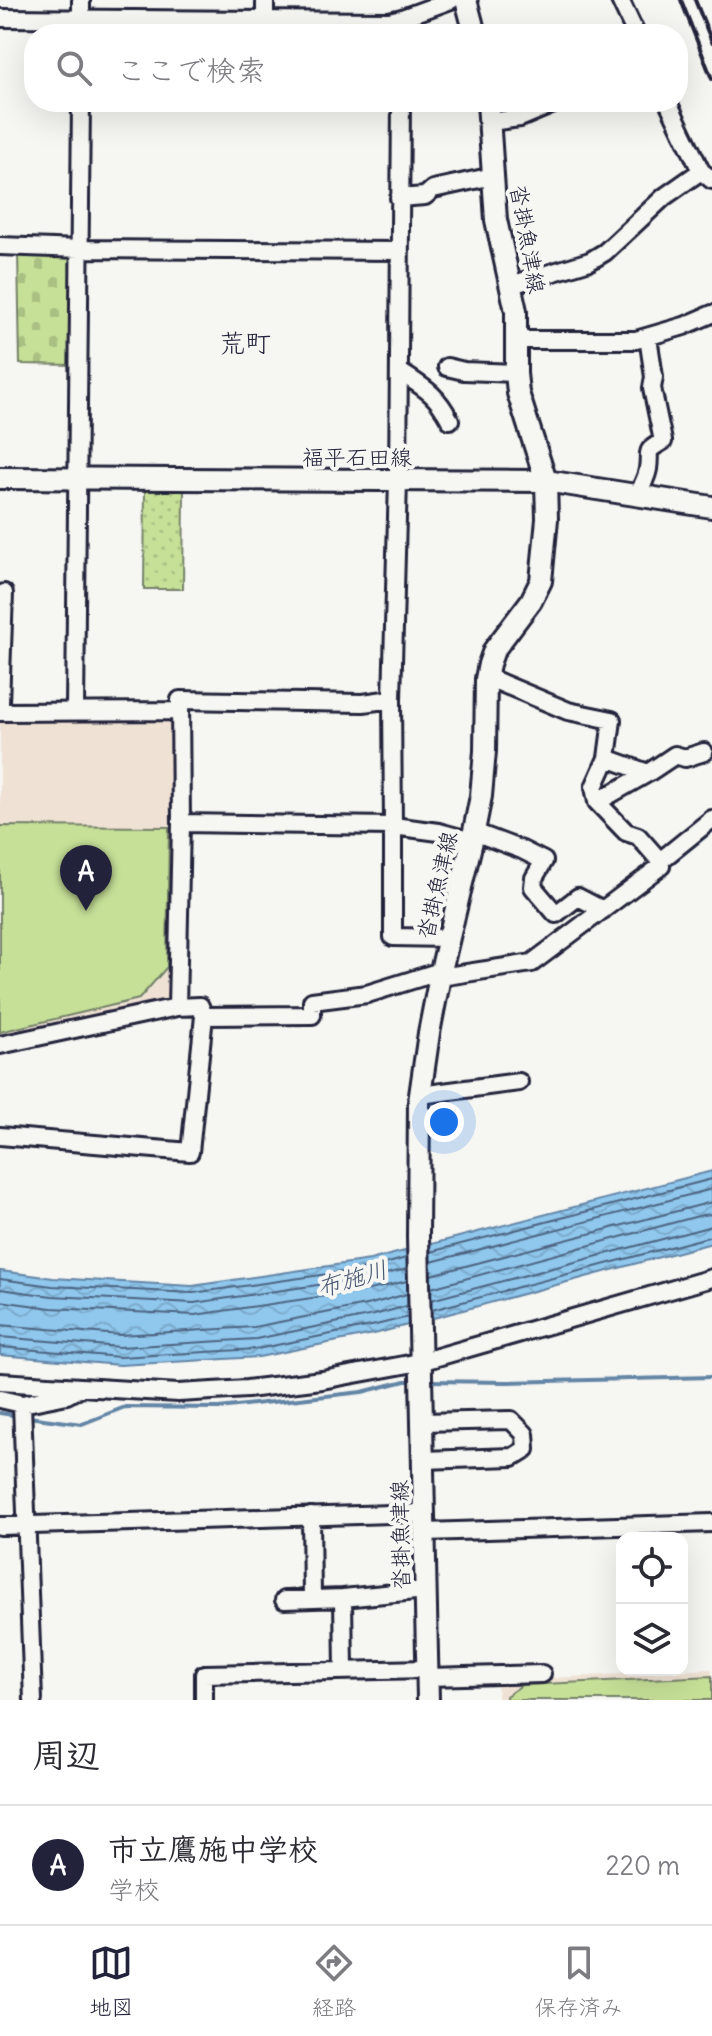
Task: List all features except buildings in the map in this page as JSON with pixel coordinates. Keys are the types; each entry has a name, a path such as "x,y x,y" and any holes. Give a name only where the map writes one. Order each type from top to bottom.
{"main road":[{"path":"466,0 472,24"},
{"name":"沓掛魚津線","path":"428,1700 418,1237 420,1095 448,938 481,796 486,679 494,650 531,601 541,581 547,519 546,481 518,393 516,311 496,220 489,112"},
{"name":"福平石田線","path":"0,478 546,481 712,507"}],"street":[{"path":"81,0 81,24"},
{"path":"265,0 265,19"},
{"path":"406,24 451,0"},
{"path":"620,0 631,24"},
{"path":"0,18 61,24"},
{"path":"134,24 265,19 389,21 397,24"},
{"path":"75,711 81,112"},
{"path":"401,112 398,481 392,699 393,937 448,938"},
{"path":"489,112 520,118 534,112"},
{"path":"511,285 598,257 664,197 707,175 673,112"},
{"path":"399,198 425,196 433,189 493,176"},
{"path":"0,246 400,251"},
{"path":"516,340 636,340 712,314"},
{"path":"638,495 648,470 649,449 663,441 652,388 654,377 648,337"},
{"path":"447,367 464,371 516,373"},
{"path":"399,371 433,393 450,420"},
{"path":"0,703 4,593"},
{"path":"204,1016 312,1015 312,1001 367,994 441,974 532,963 661,866 638,836 626,832 597,802 594,787 607,758 612,720 568,711 486,679"},
{"path":"177,1007 180,700 363,703 392,699"},
{"path":"0,712 180,711"},
{"path":"597,802 675,755 685,758 704,752"},
{"path":"607,758 648,773"},
{"path":"660,861 712,819"},
{"path":"181,823 393,826 473,837 522,850 544,861 534,878 533,887 556,914 578,897 603,910"},
{"path":"0,1045 177,1007 200,1006 204,1016 190,1152 0,1136"},
{"path":"420,1095 519,1082"},
{"path":"0,1382 178,1393 322,1380 420,1362 712,1278"},
{"path":"0,1399 22,1404 67,1395 80,1387"},
{"path":"22,1404 33,1700"},
{"path":"422,1422 511,1420 525,1434 526,1449 513,1457 423,1460"},
{"path":"311,1516 312,1599"},
{"path":"0,1526 311,1516 424,1522 712,1523"},
{"path":"284,1600 426,1590"},
{"path":"343,1598 344,1671"},
{"path":"204,1700 204,1674 344,1671 542,1674"}],"shaded area":[{"path":"176,715 172,1003 0,1041 0,718"},
{"path":"712,1669 712,1700 498,1700 497,1681 616,1674 688,1676 688,1670"}],"green space":[{"path":"18,253 76,253 75,365 20,364"},
{"path":"145,490 184,490 183,589 144,589"},
{"path":"0,826 169,827 167,967 139,999 0,1032"},
{"path":"712,1676 712,1700 506,1700 506,1696 522,1685"}],"water":[{"name":"布施川","path":"712,1171 712,1243 378,1333 259,1357 120,1365 0,1355 0,1271 53,1278 192,1286 370,1260"}],"waterway":[{"path":"667,867 712,831"},
{"path":"49,1042 186,1014"},
{"path":"426,1381 712,1377"},
{"path":"28,1417 82,1424 125,1407 219,1408 362,1392 414,1381"},
{"path":"0,1413 19,1416"}],"railway":[{"path":"681,0 712,79"},
{"path":"695,0 712,42"}],"place":[{"name":"市立鷹施中学校","path":"86,911"}],"district":[{"name":"荒町","path":"245,342"}]}
